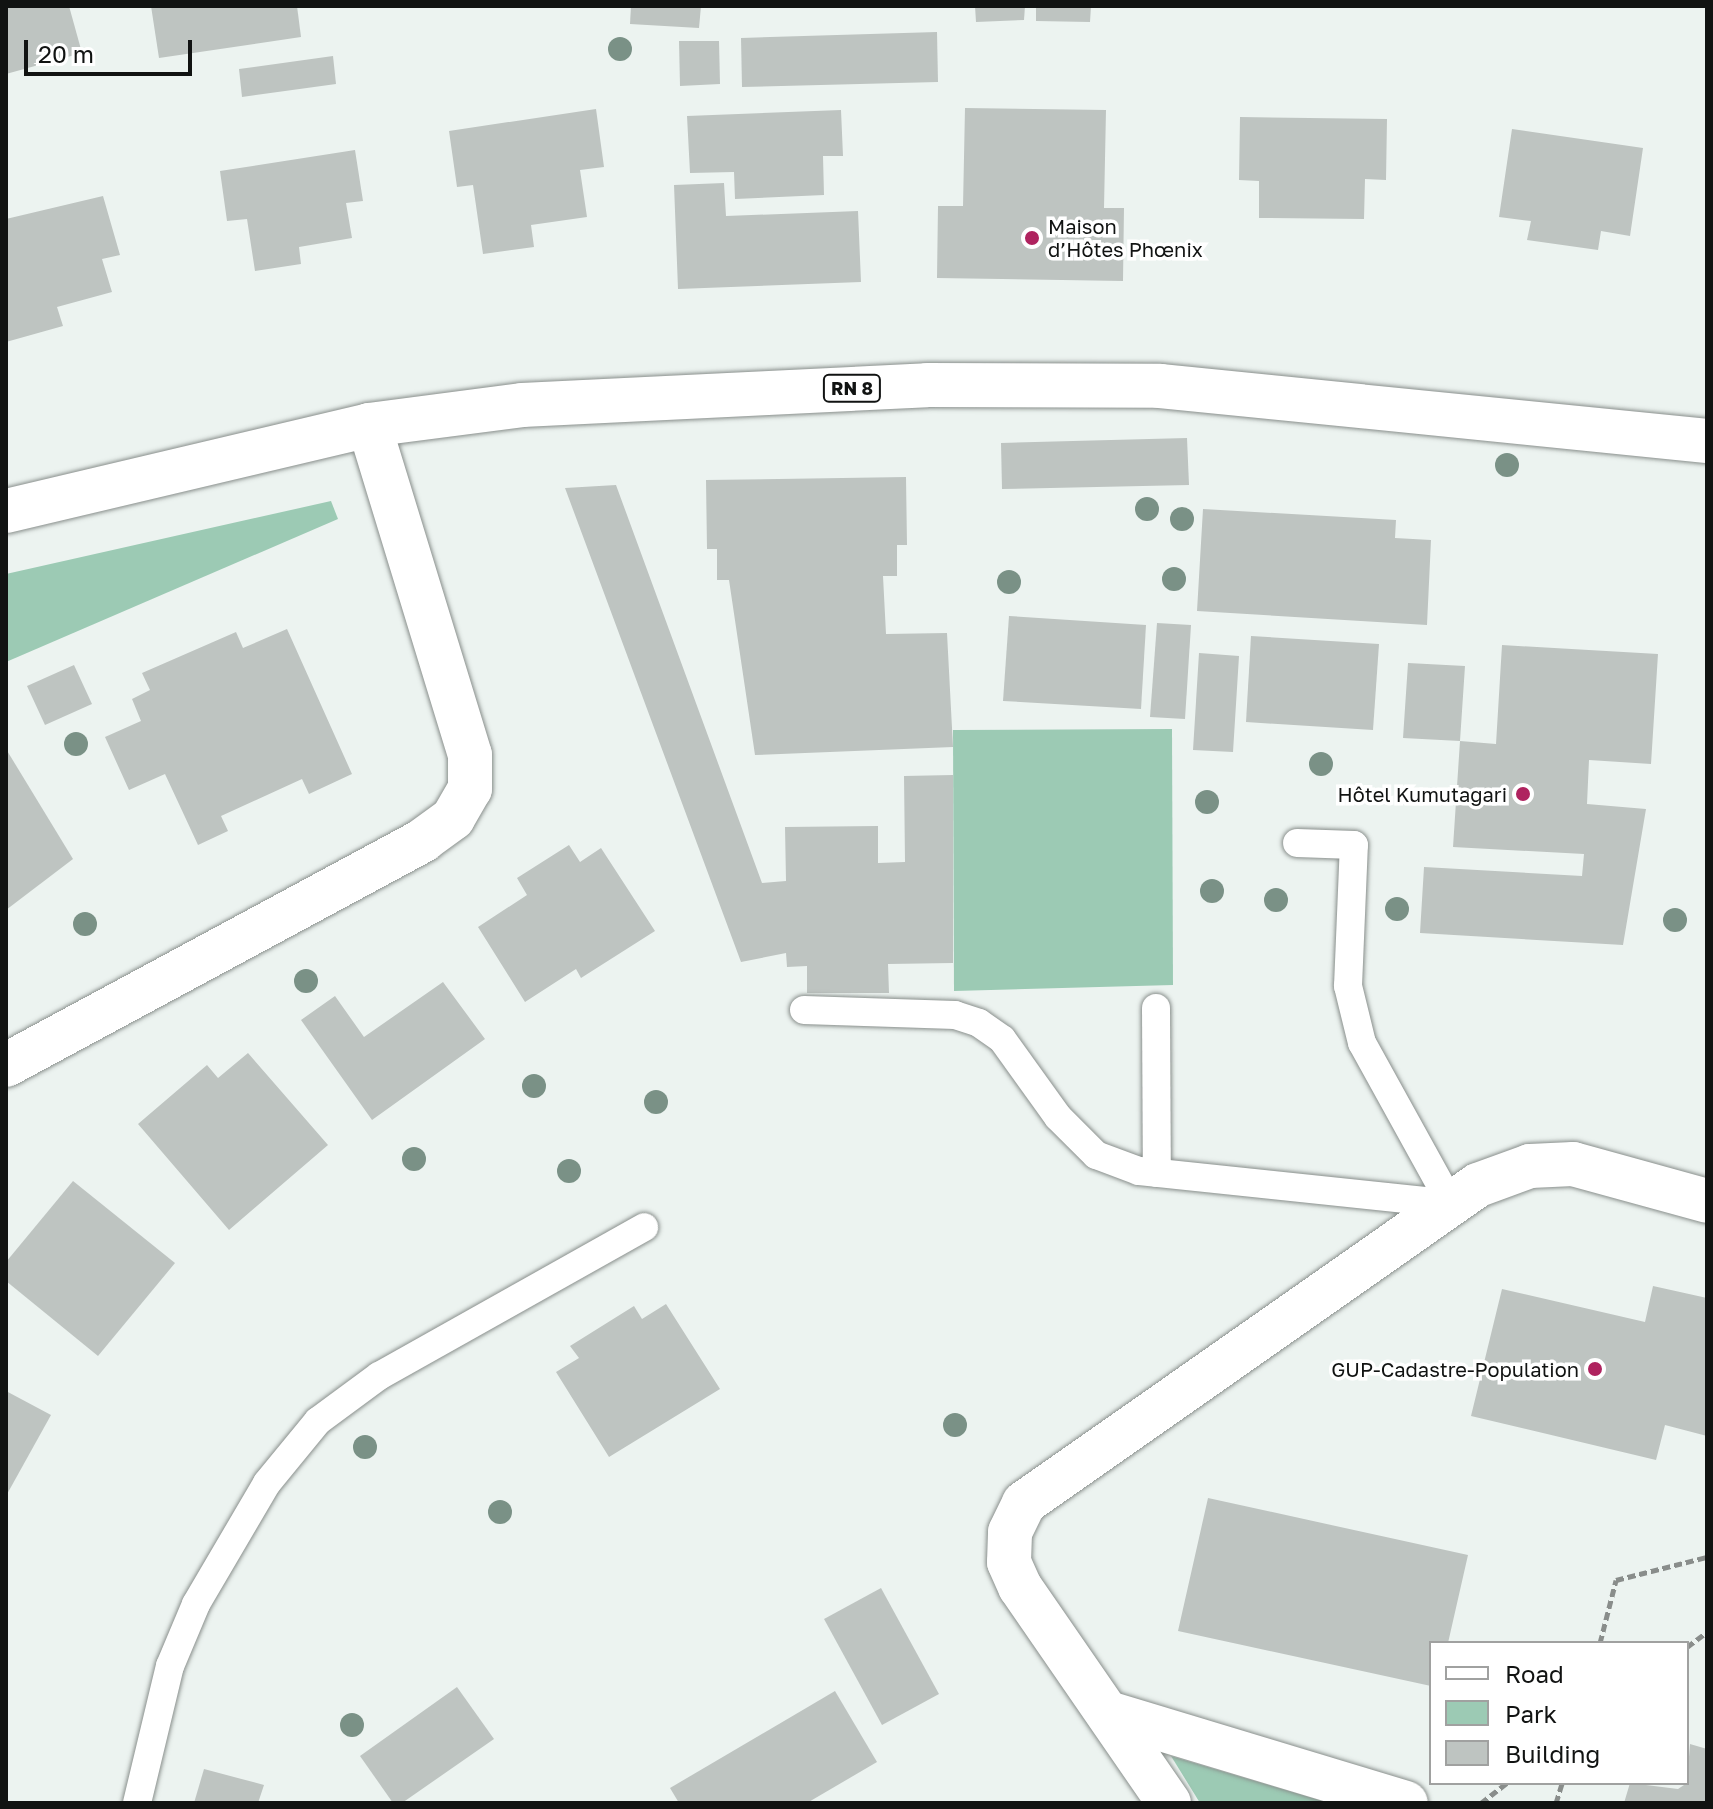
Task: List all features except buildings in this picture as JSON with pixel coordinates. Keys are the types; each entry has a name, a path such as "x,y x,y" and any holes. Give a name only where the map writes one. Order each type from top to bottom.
{"street":[{"name":"RN 8","path":"6,511 369,425 522,405 927,385 1160,386 1707,441"},
{"path":"6,1065 423,840 453,818 470,789 470,755 369,425"},
{"path":"1169,1803 1009,1562 1010,1532 1024,1503 1478,1185 1530,1166 1573,1164 1707,1201"},
{"path":"1108,1713 1406,1803"}],"lane":[{"path":"1297,843 1354,845 1348,986 1362,1043 1451,1204"},
{"path":"1156,1008 1157,1173"},
{"path":"804,1010 955,1015 979,1023 1002,1039 1058,1117 1096,1155 1157,1173 1451,1204"},
{"path":"137,1803 170,1666 196,1604 259,1495 318,1421 379,1376 644,1227"}],"path":[{"path":"1601,1641 1616,1580 1707,1557"},
{"path":"1689,1646 1707,1632"},
{"path":"1481,1803 1504,1785"}],"green space":[{"path":"331,501 338,519 6,662 6,574"},
{"path":"1172,729 1173,985 954,991 953,730"},
{"path":"1171,1756 1174,1757 1329,1803 1200,1803"}],"place":[{"name":"Maison d’Hôtes Phœnix","path":"1032,238"},
{"name":"Hôtel Kumutagari","path":"1523,794"},
{"name":"GUP-Cadastre-Population","path":"1595,1369"}]}
